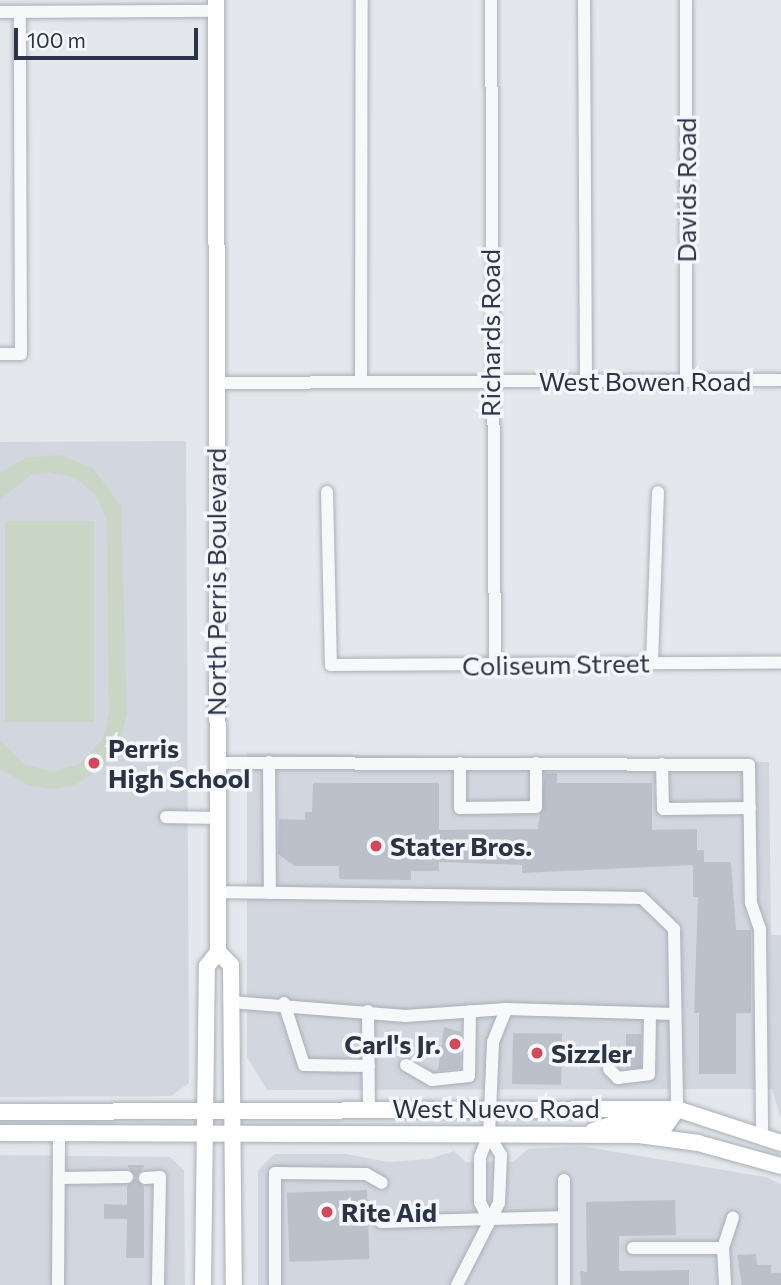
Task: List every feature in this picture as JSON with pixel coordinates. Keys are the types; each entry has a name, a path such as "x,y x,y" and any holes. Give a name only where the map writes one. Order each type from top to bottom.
{"main road":[{"name":"North Perris Boulevard","path":"216,5 218,952 231,965 234,1285"},
{"path":"203,1285 207,966 218,952"},
{"name":"West Nuevo Road","path":"0,1112 490,1107 677,1109 762,1134 781,1143"},
{"path":"591,1133 602,1124 622,1121 666,1125 677,1109"},
{"name":"West Nuevo Road","path":"0,1133 204,1138 591,1133 698,1143 781,1166"}],"street":[{"path":"361,382 362,0"},
{"name":"Richards Road","path":"491,0 490,381 495,665"},
{"path":"584,0 586,381"},
{"name":"Davids Road","path":"686,0 686,381"},
{"path":"0,12 216,5"},
{"path":"0,354 21,354 20,12"},
{"name":"West Bowen Road","path":"215,383 781,380"},
{"name":"Coliseum Street","path":"327,492 331,665 781,663"},
{"path":"652,663 658,492"},
{"path":"269,762 270,893"},
{"path":"216,763 749,765 751,903 760,929 762,1134"},
{"path":"460,763 460,808 536,807 536,763"},
{"path":"662,764 663,809 750,808"},
{"path":"166,817 217,818"},
{"path":"218,892 642,898 674,929 677,1109"},
{"path":"231,1002 284,1003 405,1016 506,1009 674,1014"},
{"path":"284,1003 304,1066 369,1066"},
{"path":"488,1218 480,1202 480,1157 489,1135 493,1042 506,1009"},
{"path":"368,1011 369,1109"},
{"path":"406,1065 432,1080 469,1076 470,1011"},
{"path":"608,1069 618,1078 649,1074 650,1014"},
{"path":"58,1285 59,1133"},
{"path":"457,1285 474,1257 488,1218 499,1203 501,1155 489,1135"},
{"path":"275,1285 275,1173 366,1174 382,1183"},
{"path":"59,1178 127,1177"},
{"path":"145,1178 160,1177 158,1285"},
{"path":"564,1180 564,1285"},
{"path":"381,1222 564,1217"},
{"path":"725,1285 723,1248 733,1217"},
{"path":"633,1248 723,1248"}],"shaded area":[{"name":"Perris High School","path":"186,441 189,1083 171,1096 0,1097 0,442"},
{"path":"247,753 769,762 771,935 781,935 781,1119 772,1089 267,1090 247,1057"},
{"path":"580,1146 766,1177 781,1184 781,1285 258,1285 258,1170 274,1154 346,1154 389,1162 429,1159 454,1151 466,1162 513,1162 528,1149"},
{"path":"0,1155 170,1157 184,1170 185,1285 0,1285"}],"green space":[{"path":"60,455 93,468 121,506 127,713 119,747 105,766 75,785 52,789 28,785 0,769 0,740 25,765 52,771 78,765 103,739 109,713 107,520 96,495 75,478 49,472 31,475 0,500 0,473 25,458"},
{"path":"5,521 94,521 94,722 5,722"}],"building":[{"path":"545,773 557,773 557,783 652,783 652,830 697,829 697,850 704,850 704,862 731,862 736,930 751,930 751,1013 736,1013 736,1074 699,1074 699,1013 694,1013 698,897 693,897 693,865 522,873 522,865 439,862 439,871 411,871 411,880 339,879 339,866 295,866 278,854 279,819 305,820 305,812 312,812 313,783 439,783 439,830 538,829"},
{"name":"Carl's Jr.","path":"444,1027 461,1032 460,1068 438,1071"},
{"name":"Sizzler","path":"513,1033 562,1034 561,1085 512,1084"},
{"path":"626,1034 641,1034 641,1068 626,1068"},
{"path":"127,1165 145,1165 136,1178"},
{"path":"136,1178 144,1187 144,1258 126,1258 127,1219 104,1219 104,1204 127,1205 127,1186"},
{"name":"Rite Aid","path":"367,1190 369,1259 289,1262 287,1193"},
{"path":"675,1200 676,1235 619,1236 619,1271 689,1270 689,1285 581,1285 580,1271 587,1272 586,1202"},
{"path":"756,1254 757,1265 771,1265 771,1273 781,1273 781,1285 742,1285 737,1255"}],"place":[{"name":"Perris High School","path":"94,763"},
{"name":"Stater Bros.","path":"376,846"},
{"name":"Carl's Jr.","path":"455,1044"},
{"name":"Sizzler","path":"537,1053"},
{"name":"Rite Aid","path":"327,1212"}]}
